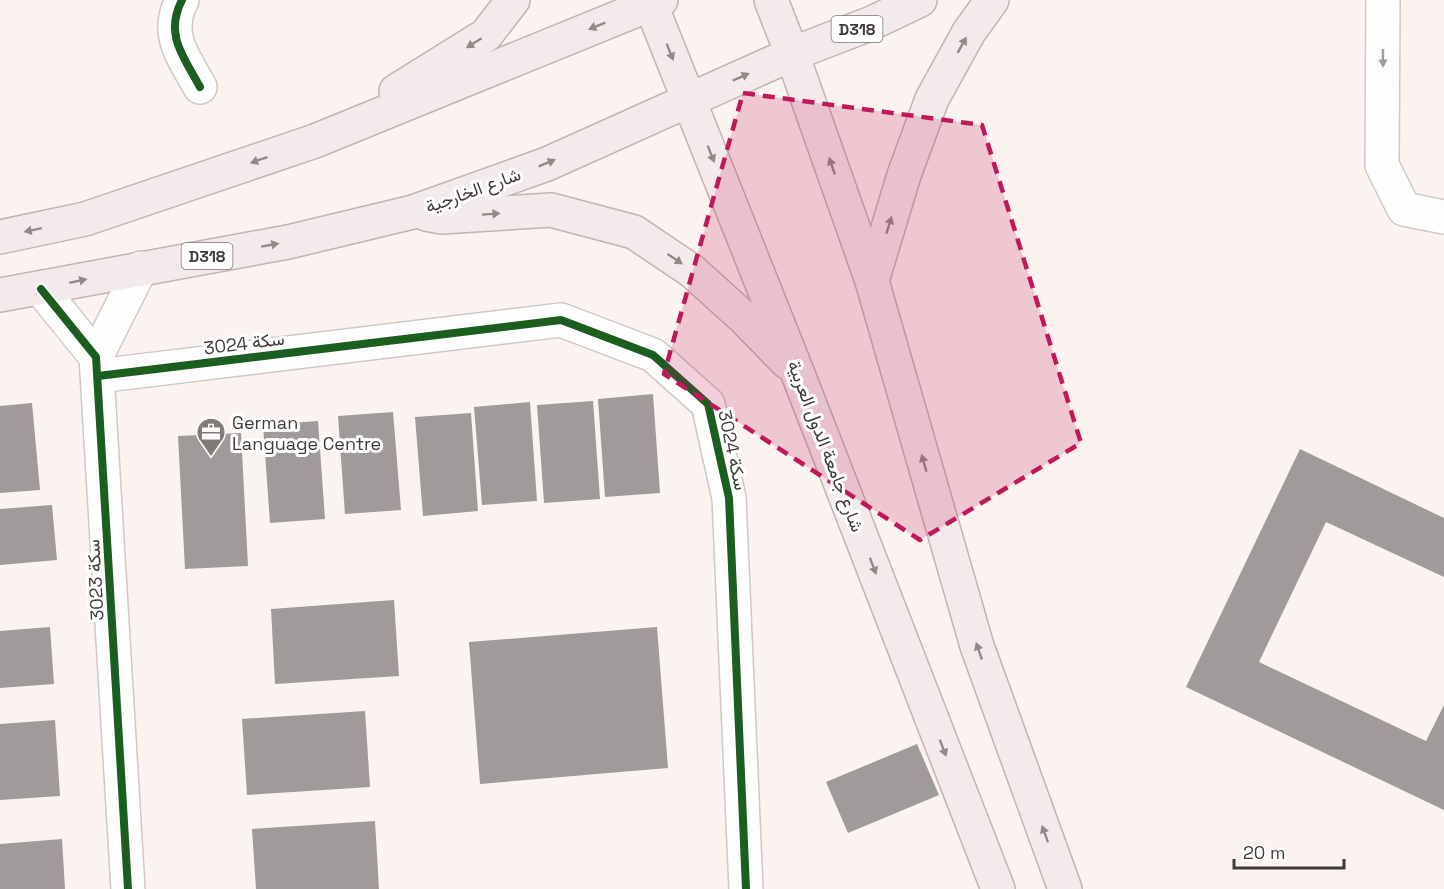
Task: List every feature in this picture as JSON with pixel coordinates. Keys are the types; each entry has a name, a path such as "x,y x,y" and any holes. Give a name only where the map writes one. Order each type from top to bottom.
{"main road":[{"path":"315,141 486,35 513,0"},
{"path":"771,0 872,281 977,646 1065,889"},
{"name":"شارع الخارجية","path":"0,295 288,242 413,212 547,164 792,54 872,23 920,0"},
{"path":"872,281 904,175 932,99 969,32 992,0"},
{"path":"0,237 85,219 315,141 654,1"},
{"name":"شارع جامعة الدول العربية","path":"654,1 690,99 998,889"},
{"path":"413,212 442,218 551,210 634,232 692,271 744,318 798,374"}],"street":[{"path":"182,0 173,23 176,42 200,87"},
{"path":"1383,0 1382,165 1404,209 1444,217"},
{"path":"97,367 141,268"},
{"path":"41,289 97,367"},
{"name":"سكة 3024","path":"97,367 561,320 653,355 708,404 729,498 746,889"},
{"name":"سكة 3023","path":"97,367 128,889"}],"highlighted area":[{"path":"743,93 982,125 1081,443 920,540 664,374"}],"building":[{"path":"653,394 660,493 605,497 598,399"},
{"path":"593,401 600,499 544,503 537,405"},
{"path":"530,402 537,501 482,505 474,407"},
{"path":"32,403 40,490 0,493 0,406"},
{"path":"393,412 401,510 345,514 338,416"},
{"path":"471,413 478,511 423,516 415,417"},
{"path":"318,421 325,519 270,523 263,425"},
{"path":"241,433 248,566 185,569 178,436"},
{"path":"1300,449 1444,518 1444,577 1326,522 1259,662 1426,741 1444,705 1444,810 1186,687"},
{"path":"52,505 57,560 0,565 0,509"},
{"path":"394,600 399,676 275,684 271,609"},
{"path":"50,627 54,684 0,688 0,631"},
{"path":"657,627 668,768 480,784 469,642"},
{"path":"365,711 370,787 247,795 242,719"},
{"path":"55,720 60,796 0,800 0,724"},
{"path":"917,744 939,795 848,833 826,782"},
{"path":"375,821 379,889 256,889 252,829"},
{"path":"62,839 65,889 0,889 0,844"}],"cycle path":[{"path":"182,0 175,24 178,45 200,87"},
{"path":"41,289 96,357 128,889"},
{"path":"98,376 561,320 653,355 708,404 729,498 746,889"}],"place":[{"name":"German Language Centre","path":"211,458"}]}
